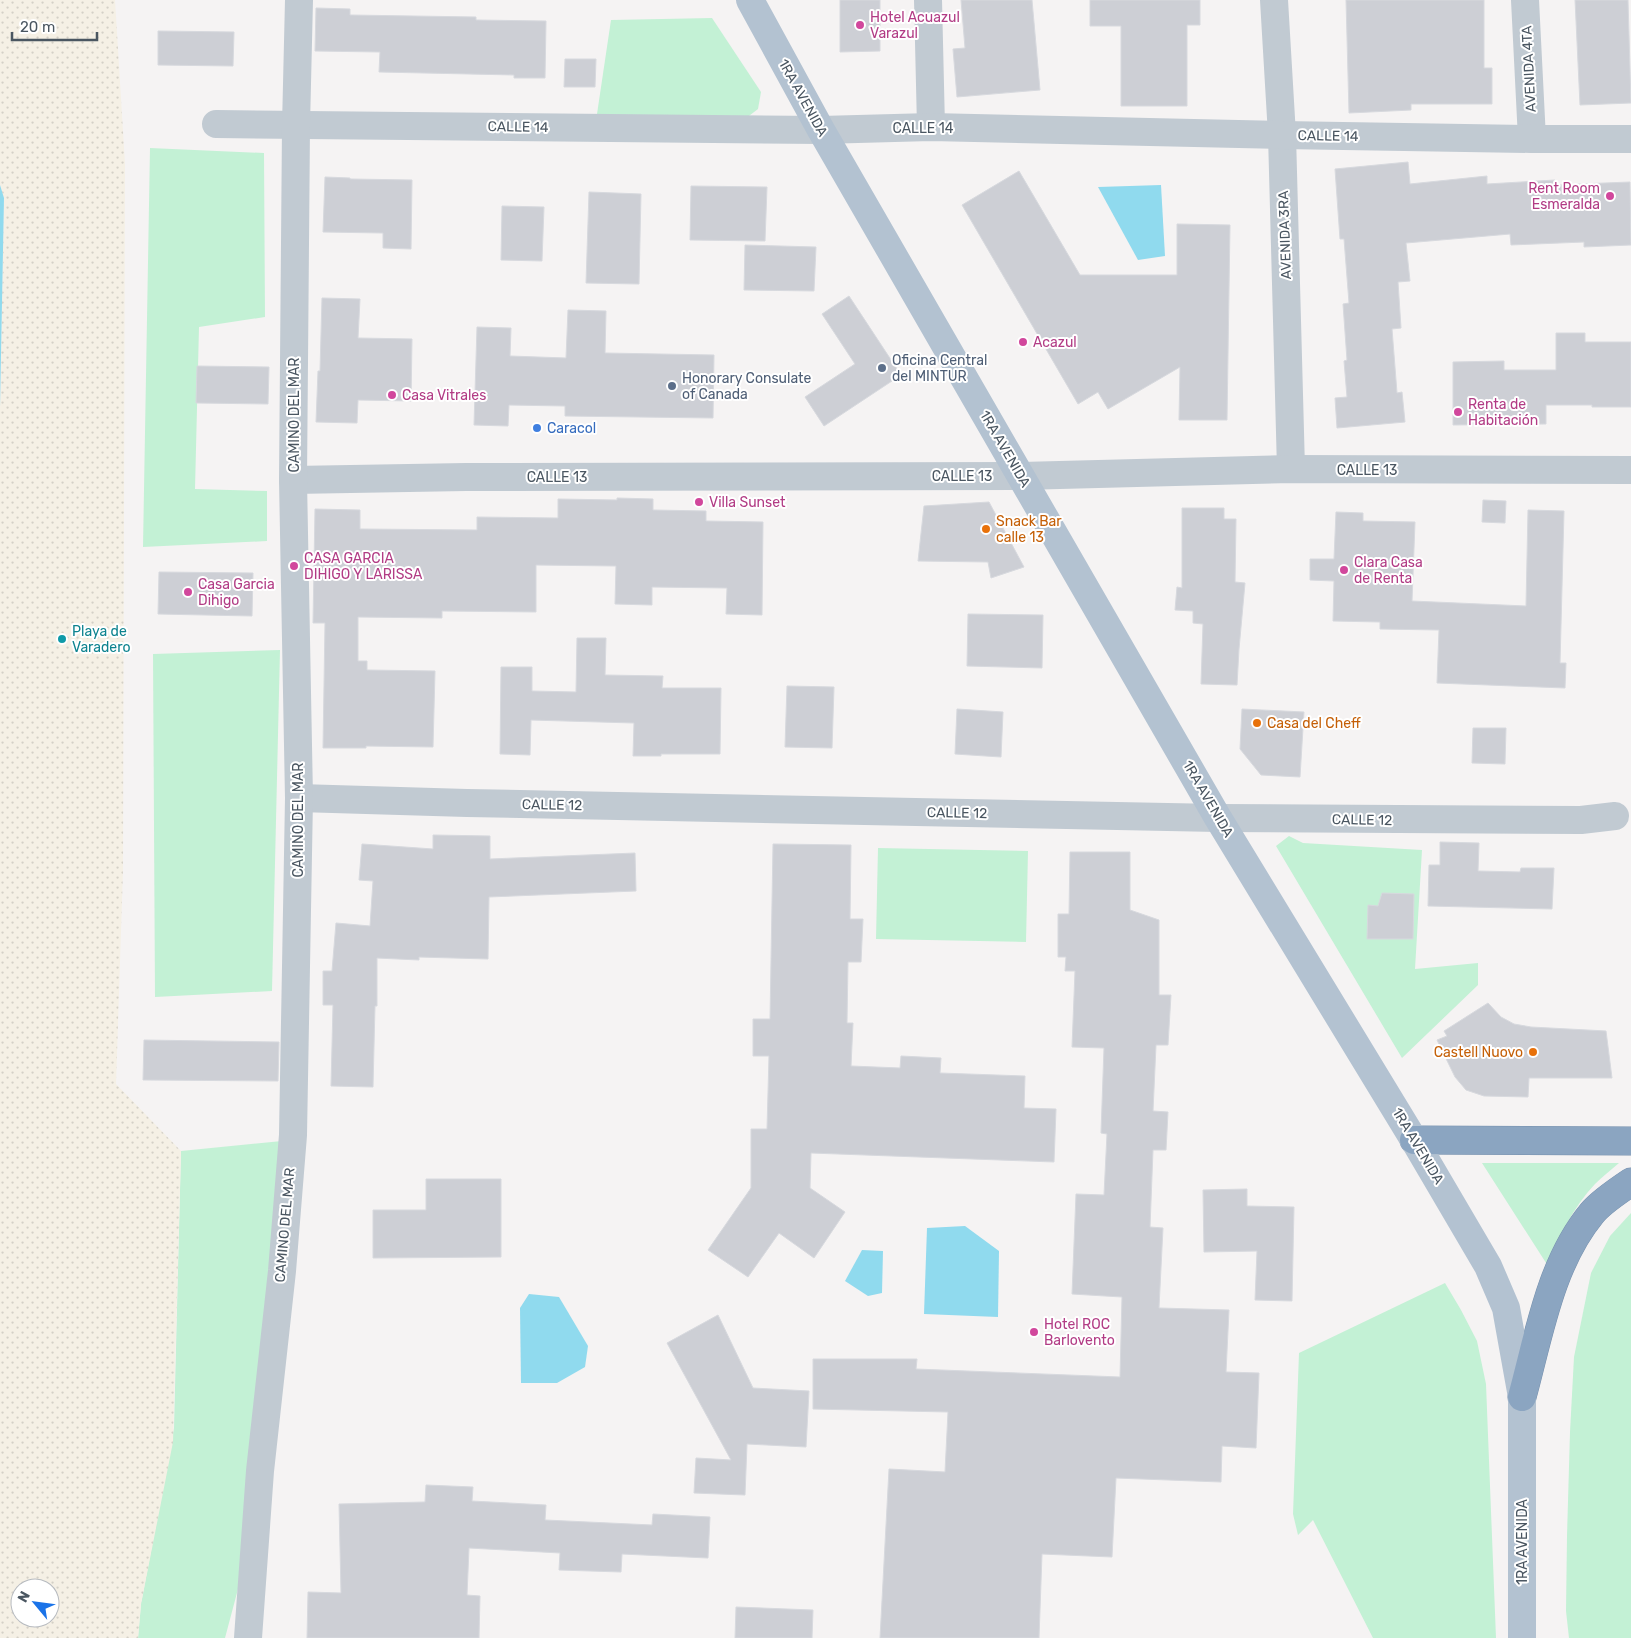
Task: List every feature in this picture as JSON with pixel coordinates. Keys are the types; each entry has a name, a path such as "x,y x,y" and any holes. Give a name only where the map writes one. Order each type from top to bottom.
{"highway":[{"path":"1414,1140 1631,1141"},
{"path":"1522,1397 1551,1290 1568,1251 1593,1211 1631,1182"}],"main road":[{"name":"1RA AVENIDA","path":"750,0 821,130 1218,818 1478,1248 1506,1308 1522,1397 1522,1638"}],"street":[{"name":"CAMINO DEL MAR","path":"248,1638 260,1471 282,1271 293,1135 299,798 293,480 299,0"},
{"path":"928,0 931,128"},
{"name":"AVENIDA 3RA","path":"1274,0 1282,135 1291,469"},
{"name":"AVENIDA 4TA","path":"1525,0 1532,139"},
{"name":"CALLE 14","path":"216,124 821,130 931,128 1532,139 1631,139"},
{"name":"CALLE 13","path":"293,480 466,477 1021,476 1291,469 1631,470"},
{"name":"CALLE 12","path":"299,798 476,804 1218,818 1580,820 1615,816"}],"green space":[{"path":"712,18 761,92 758,109 741,122 597,114 611,20"},
{"path":"150,148 264,153 265,317 199,327 195,489 267,491 267,541 143,547"},
{"path":"280,650 272,991 155,997 153,654"},
{"path":"1289,836 1303,843 1422,850 1415,969 1478,963 1478,985 1402,1058 1276,846"},
{"path":"878,848 1028,851 1026,942 876,939"},
{"path":"282,1141 238,1589 225,1638 138,1638 141,1604 174,1428 181,1151"},
{"path":"1482,1163 1619,1163 1595,1184 1573,1212 1548,1266"},
{"path":"1631,1213 1631,1638 1569,1638 1566,1611 1567,1536 1574,1357 1591,1273 1610,1236"},
{"path":"1445,1283 1477,1341 1486,1384 1496,1638 1373,1638 1313,1520 1298,1535 1293,1514 1299,1353"}],"sand":[{"name":"Playa de Varadero","path":"0,0 115,0 125,164 123,871 116,1084 181,1151 173,1442 141,1604 138,1638 0,1638 0,408 4,199 0,185"}],"water":[{"path":"0,185 4,198 0,408"},
{"path":"1161,185 1165,256 1138,260 1098,187"},
{"path":"965,1226 999,1251 998,1317 924,1314 927,1228"},
{"path":"862,1250 883,1251 882,1293 868,1296 845,1281"},
{"path":"529,1294 559,1297 588,1346 585,1367 557,1383 521,1383 520,1308"}],"building":[{"name":"Hotel Acuazul Varazul","path":"840,0 880,0 880,51 840,52"},
{"path":"961,0 1032,0 1040,90 957,97 953,49 965,48"},
{"path":"1090,0 1200,0 1200,25 1187,25 1187,106 1121,106 1121,26 1090,26"},
{"path":"1346,0 1484,0 1484,68 1492,68 1492,104 1411,104 1411,110 1349,113"},
{"path":"1575,0 1628,0 1631,103 1580,105"},
{"path":"316,8 350,9 350,15 476,17 476,20 546,21 545,78 514,78 514,75 379,72 380,52 315,51"},
{"path":"158,31 234,32 233,66 158,65"},
{"path":"565,59 596,59 595,87 564,87"},
{"path":"1408,162 1410,184 1487,176 1487,184 1555,180 1555,185 1630,182 1631,245 1584,247 1584,242 1511,245 1510,234 1406,243 1410,281 1398,282 1401,328 1392,329 1397,393 1402,392 1405,422 1337,428 1335,398 1347,397 1344,361 1347,360 1343,304 1349,303 1344,239 1340,239 1335,169"},
{"path":"1019,171 1080,275 1177,275 1177,224 1230,225 1227,420 1179,420 1180,367 1108,409 1098,392 1078,404 962,205"},
{"path":"325,177 412,180 411,249 383,248 383,233 323,232"},
{"path":"691,186 767,187 765,241 690,240"},
{"path":"589,192 641,194 639,284 586,283"},
{"path":"502,206 544,207 542,261 501,260"},
{"path":"745,245 816,247 814,291 744,290"},
{"path":"849,296 901,375 824,426 805,397 855,364 822,314"},
{"path":"322,298 360,299 358,338 412,339 411,401 358,400 357,423 316,422 318,371 320,371"},
{"path":"568,310 606,311 605,353 714,355 713,418 565,416 565,406 509,405 508,426 474,425 477,327 511,328 510,356 566,358"},
{"path":"1556,333 1585,333 1585,342 1631,342 1631,407 1546,405 1546,424 1453,425 1453,362 1504,361 1504,370 1556,370"},
{"path":"197,366 269,367 268,404 196,403"},
{"path":"617,498 653,499 653,510 706,511 706,521 763,522 762,615 726,614 727,588 652,587 652,605 615,604 616,566 536,565 536,612 442,611 442,618 358,617 358,661 367,661 367,670 435,671 433,747 366,746 366,748 323,748 325,623 313,623 315,509 360,510 360,529 477,530 477,517 558,518 558,499 617,500"},
{"path":"1483,500 1506,501 1505,523 1482,522"},
{"path":"989,502 1024,567 991,578 988,562 918,561 924,506"},
{"path":"1182,508 1224,508 1224,519 1236,519 1235,582 1245,583 1237,685 1201,684 1203,624 1193,623 1193,611 1175,610 1177,587 1182,588"},
{"path":"1528,510 1564,511 1560,663 1566,663 1565,688 1437,683 1439,630 1380,629 1380,622 1333,621 1334,581 1310,580 1310,559 1334,559 1336,512 1363,513 1363,521 1415,522 1412,601 1526,606"},
{"path":"159,572 253,573 252,616 158,614"},
{"path":"968,614 1043,615 1042,668 967,666"},
{"path":"577,638 606,638 605,675 663,676 662,688 721,688 720,754 633,756 634,723 531,720 530,755 500,754 501,667 532,667 532,691 576,692"},
{"path":"787,686 834,687 832,748 785,747"},
{"path":"957,709 1003,712 1001,757 955,754"},
{"path":"1242,709 1304,712 1300,777 1261,775 1240,749"},
{"path":"1473,728 1506,728 1505,764 1472,763"},
{"path":"433,835 490,836 490,859 635,853 636,891 489,897 488,959 419,957 419,960 377,958 373,1087 331,1086 333,1005 323,1005 323,971 332,971 336,923 370,926 373,881 359,880 362,844 433,849"},
{"path":"1440,842 1479,843 1478,871 1520,872 1521,868 1554,868 1552,909 1428,906 1429,865 1440,865"},
{"path":"773,844 851,845 850,919 863,919 861,962 848,962 847,1023 853,1023 851,1066 900,1068 901,1056 941,1058 940,1073 1025,1076 1024,1108 1056,1109 1054,1162 811,1153 810,1188 845,1212 814,1258 779,1233 748,1277 708,1250 751,1188 751,1129 767,1129 769,1056 753,1056 753,1019 770,1019"},
{"path":"1070,852 1130,852 1130,910 1159,920 1159,995 1171,995 1168,1045 1156,1045 1153,1111 1168,1112 1166,1150 1153,1150 1150,1227 1163,1228 1159,1308 1229,1310 1226,1372 1259,1373 1256,1448 1222,1446 1221,1482 1116,1478 1112,1557 1042,1554 1039,1638 880,1638 889,1469 945,1472 948,1412 813,1409 813,1359 917,1359 916,1369 1120,1377 1122,1297 1072,1294 1076,1194 1104,1195 1107,1134 1101,1133 1104,1048 1072,1047 1075,971 1065,971 1066,957 1058,957 1058,914 1069,914"},
{"path":"1382,893 1414,894 1413,939 1367,939 1368,905 1378,906"},
{"name":"Castell Nuovo","path":"1488,1003 1501,1017 1514,1024 1531,1027 1606,1031 1612,1078 1529,1078 1528,1097 1484,1096 1466,1090 1455,1077 1437,1040 1447,1036 1444,1031"},
{"path":"144,1040 279,1042 278,1081 143,1080"},
{"path":"426,1179 501,1179 501,1257 373,1258 373,1210 426,1210"},
{"path":"1247,1189 1247,1206 1294,1207 1292,1301 1255,1300 1257,1251 1204,1252 1203,1190"},
{"path":"718,1315 753,1388 809,1391 806,1447 747,1444 745,1495 694,1493 696,1458 731,1460 667,1343"},
{"path":"426,1485 473,1487 472,1501 546,1505 545,1520 652,1525 653,1514 710,1517 708,1558 622,1554 621,1572 559,1570 560,1553 469,1548 467,1595 480,1596 479,1638 307,1638 308,1592 341,1593 339,1504 425,1502"},
{"path":"736,1607 813,1610 812,1638 735,1638"}],"place":[{"name":"Hotel Acuazul Varazul","path":"860,25"},
{"name":"Rent Room Esmeralda","path":"1610,196"},
{"name":"Acazul","path":"1023,342"},
{"name":"Oficina Central del MINTUR","path":"882,368"},
{"name":"Honorary Consulate of Canada","path":"672,386"},
{"name":"Casa Vitrales","path":"392,395"},
{"name":"Renta de Habitación","path":"1458,412"},
{"name":"Caracol","path":"537,428"},
{"name":"Villa Sunset","path":"699,502"},
{"name":"Snack Bar calle 13","path":"986,529"},
{"name":"CASA GARCIA DIHIGO Y LARISSA","path":"294,566"},
{"name":"Clara Casa de Renta","path":"1344,570"},
{"name":"Casa Garcia Dihigo","path":"188,592"},
{"name":"Playa de Varadero","path":"62,639"},
{"name":"Casa del Cheff","path":"1257,723"},
{"name":"Castell Nuovo","path":"1533,1052"},
{"name":"Hotel ROC Barlovento","path":"1034,1332"}]}
